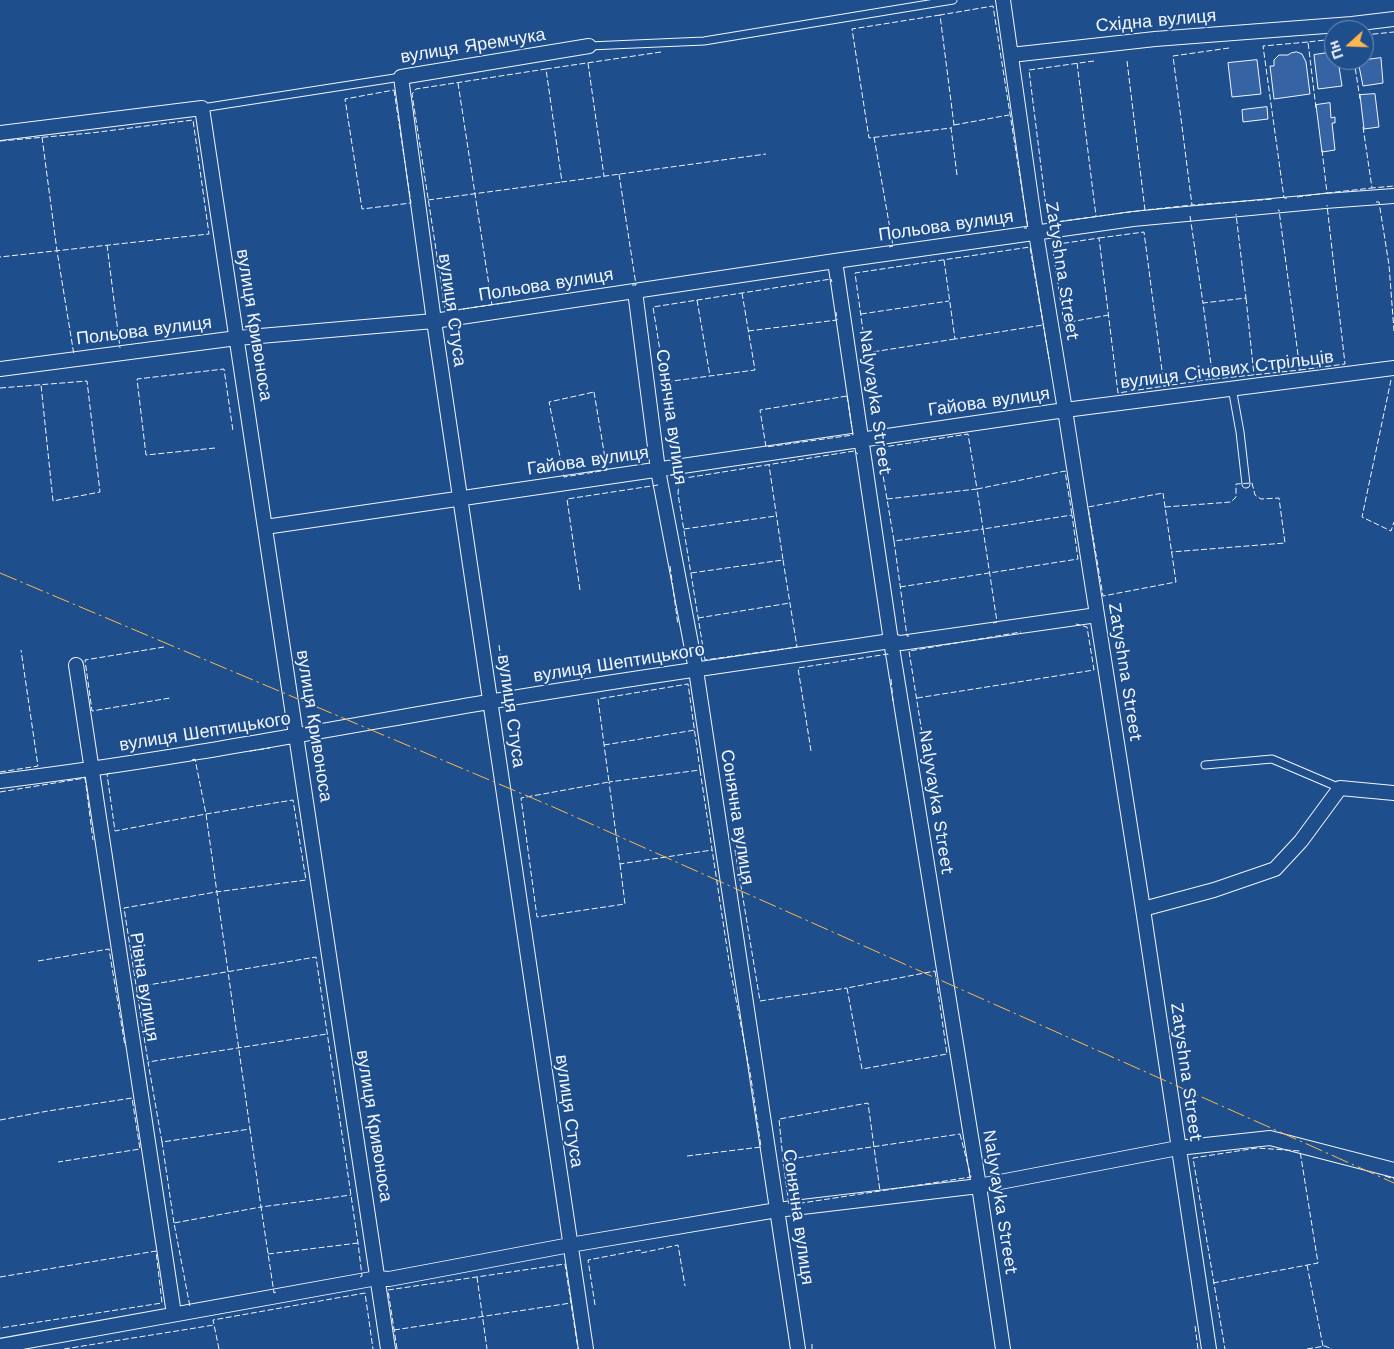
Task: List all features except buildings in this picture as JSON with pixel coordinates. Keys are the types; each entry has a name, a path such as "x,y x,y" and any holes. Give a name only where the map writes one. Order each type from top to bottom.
{"street":[{"name":"Zatyshna Street","path":"1003,0 1036,233 1066,410 1144,909 1209,1349"},
{"name":"Східна вулиця","path":"1011,55 1155,39 1394,19"},
{"name":"вулиця Яремчука","path":"401,77 589,46"},
{"name":"вулиця Стуса","path":"401,77 434,321 586,1349"},
{"name":"вулиця Яремчука","path":"0,133 202,108"},
{"name":"вулиця Кривоноса","path":"202,108 388,1349"},
{"name":"Польова вулиця","path":"0,369 237,338 434,321 634,290 1133,219 1394,196"},
{"name":"Nalyvayka Street","path":"835,261 891,641 980,1186 1003,1349"},
{"name":"Сонячна вулиця","path":"634,290 658,470 696,670 798,1349"},
{"name":"вулиця Січових Стрільців","path":"1066,410 1394,368"},
{"name":"Гайова вулиця","path":"265,527 1066,410"},
{"name":"вулиця Шептицького","path":"0,781 92,770 490,702 696,670 891,641 901,643 1097,615"},
{"name":"Рівна вулиця","path":"76,664 174,1314"},
{"path":"1144,909 1214,890 1275,869 1301,841 1340,788 1394,793"},
{"path":"0,1346 377,1278 390,1279 570,1245 777,1210 980,1186 1178,1148 1270,1138 1394,1170"}],"lane":[{"name":"вулиця Яремчука","path":"589,46 704,41 953,0"},
{"name":"вулиця Яремчука","path":"202,108 401,77"},
{"path":"1232,388 1240,432 1246,484"},
{"path":"1205,765 1272,759 1340,788"}],"fence":[{"path":"957,175 951,128 954,125 940,15 993,6 1028,228 1024,228"},
{"path":"940,15 852,29 869,138 951,128"},
{"path":"1374,34 1394,32"},
{"path":"1316,108 1308,42 1324,40"},
{"path":"1287,198 1284,198 1263,46 1308,42"},
{"path":"1229,48 1173,56 1192,205 1274,199"},
{"path":"661,52 546,69 562,182 766,154"},
{"path":"1094,61 1029,70 1048,223 1145,210"},
{"path":"1127,61 1145,210 1192,205"},
{"path":"588,63 604,176"},
{"path":"1077,63 1096,216"},
{"path":"511,302 449,311 445,308 412,94 416,89 546,69"},
{"path":"1356,70 1360,99"},
{"path":"458,83 492,305"},
{"path":"394,90 411,203 362,209 345,99 394,90"},
{"path":"954,125 1009,115"},
{"path":"0,141 91,133 193,120 209,234 0,257"},
{"path":"1363,127 1372,188 1394,186"},
{"path":"42,137 57,251 74,355"},
{"path":"874,137 893,246 889,247"},
{"path":"1322,150 1327,193 1372,188"},
{"path":"619,174 636,285 632,285"},
{"path":"428,200 562,182"},
{"path":"1297,197 1327,193"},
{"path":"1376,202 1379,202 1389,265 1394,331"},
{"path":"1300,370 1345,364 1327,205"},
{"path":"1109,315 1064,323 1052,245 1099,238 1118,393 1205,380 1300,370 1278,210"},
{"path":"1213,380 1203,303 1246,298 1236,214"},
{"path":"1190,216 1203,303"},
{"path":"1099,238 1144,232 1164,386"},
{"path":"107,245 120,348"},
{"path":"955,339 866,353 855,273 1030,247 1049,359"},
{"path":"944,260 955,339 1043,325"},
{"path":"742,293 755,370 665,382 653,307 831,279 832,282"},
{"path":"1246,298 1254,375"},
{"path":"697,300 710,376"},
{"path":"861,314 949,301"},
{"path":"748,331 837,320 836,312"},
{"path":"215,448 146,455 137,379 224,369 233,431"},
{"path":"1391,380 1362,517 1391,531 1394,522"},
{"path":"0,388 87,381 100,492 53,501 41,385"},
{"path":"594,392 607,470 564,477 549,402 594,392"},
{"path":"847,396 853,435 766,447 760,410 847,396"},
{"path":"887,499 879,451 884,447 968,434 977,489 887,499 894,541 983,529 977,489 1065,471 1072,515"},
{"path":"783,560 797,647 705,660 678,494 679,479 854,451 858,454"},
{"path":"691,573 783,560 769,465"},
{"path":"1165,507 1231,502 1236,497 1236,484 1252,483 1255,495 1261,499 1279,498 1285,543 1171,552"},
{"path":"580,590 567,499 658,485"},
{"path":"1163,493 1176,582 1103,596 1088,507 1163,493"},
{"path":"900,587 1078,559 1072,515 983,529 997,622 993,623"},
{"path":"684,529 776,516"},
{"path":"894,541 907,636 909,636"},
{"path":"670,566 678,625"},
{"path":"698,618 790,603"},
{"path":"917,698 1094,670 1087,627 1076,624"},
{"path":"926,758 909,651 1021,632"},
{"path":"499,645 506,695 509,694"},
{"path":"164,647 85,660 92,711 170,698"},
{"path":"0,772 38,766 21,650"},
{"path":"811,751 798,668 888,654 888,657"},
{"path":"891,679 893,701"},
{"path":"620,864 625,904 537,917 521,798 609,782 598,699 688,684 700,770 609,782 620,864 712,850"},
{"path":"604,745 695,730"},
{"path":"250,751 270,748"},
{"path":"192,760 195,759 206,814 250,1129"},
{"path":"687,1156 761,1147 751,1078 730,968 700,770"},
{"path":"110,773 107,774 115,831 293,800 306,880 216,892 124,908 148,1062"},
{"path":"0,792 85,778 93,840"},
{"path":"735,850 760,1001 847,988"},
{"path":"38,961 109,949 125,1046"},
{"path":"136,987 316,957 358,1243 362,1276 360,1277"},
{"path":"935,971 947,1054 862,1069 847,988 935,971"},
{"path":"162,1142 148,1062 327,1034"},
{"path":"0,1120 132,1098 140,1149 58,1162"},
{"path":"783,1160 779,1119 868,1103 880,1191"},
{"path":"174,1223 162,1142 250,1129 261,1207 174,1223 190,1307"},
{"path":"960,1134 971,1177 789,1205 783,1160 960,1134"},
{"path":"1213,1283 1318,1263 1300,1151 1257,1148 1193,1158 1225,1349"},
{"path":"1385,1176 1394,1179"},
{"path":"276,1292 274,1293 261,1207 351,1195"},
{"path":"268,1254 358,1243"},
{"path":"595,1305 588,1260 640,1250 641,1253 678,1245 685,1286"},
{"path":"0,1277 156,1251 162,1303 0,1328"},
{"path":"397,1349 388,1290 565,1264 578,1349"},
{"path":"1307,1265 1323,1346"},
{"path":"477,1277 487,1349"},
{"path":"219,1349 213,1320 365,1293 373,1349"},
{"path":"394,1330 571,1303"},
{"path":"64,1349 214,1325"},
{"path":"1195,1326 1198,1349"},
{"path":"812,1344 812,1349"},
{"path":"1307,1349 1325,1346 1332,1349"}],"power":[{"path":"0,573 551,806 1394,1183"}]}
